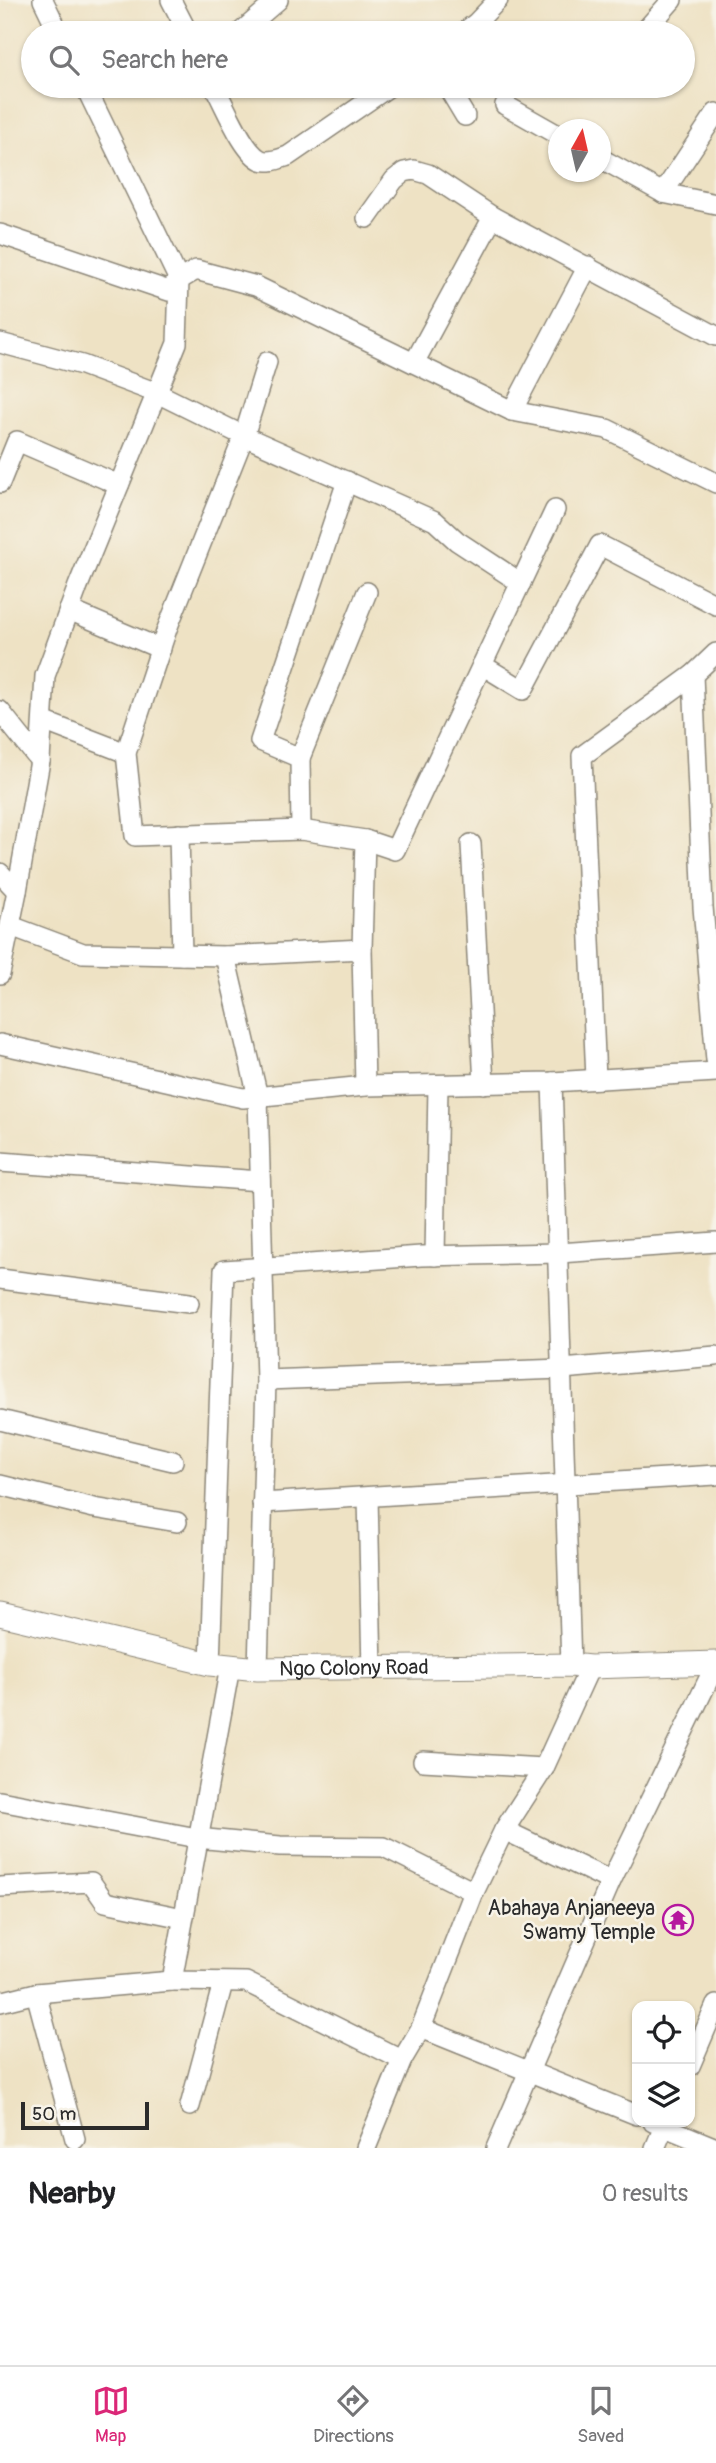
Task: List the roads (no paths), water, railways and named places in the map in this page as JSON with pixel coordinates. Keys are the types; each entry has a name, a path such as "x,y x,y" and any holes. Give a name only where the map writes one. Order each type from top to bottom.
{"street":[{"path":"43,0 53,21"},
{"path":"172,0 182,21"},
{"path":"254,21 278,0"},
{"path":"478,21 498,0"},
{"path":"654,21 672,0"},
{"path":"0,974 40,761 45,676 177,343 179,280 91,98"},
{"path":"220,98 248,150 261,160 273,161 288,156 373,98"},
{"path":"454,98 465,116"},
{"path":"505,105 548,129"},
{"path":"663,194 716,113"},
{"path":"611,164 663,194 716,204"},
{"path":"367,218 394,180 404,172 414,170 428,174 493,217 714,330"},
{"path":"414,363 493,217"},
{"path":"0,234 169,291 179,280 195,270 256,286 512,411 607,429 716,483"},
{"path":"512,411 588,266"},
{"path":"0,343 82,365 157,393 244,436 435,521 457,541 521,583"},
{"path":"267,362 244,436 161,649 126,753 135,836 301,830 365,840 395,850 555,510"},
{"path":"0,484 17,441 119,485"},
{"path":"300,758 260,741 347,481"},
{"path":"482,665 523,690 600,545 716,605"},
{"path":"301,830 300,758 368,592"},
{"path":"69,610 161,649"},
{"path":"596,1079 582,756 693,675 716,653"},
{"path":"693,675 708,815 716,1060"},
{"path":"0,712 40,761"},
{"path":"43,721 126,753"},
{"path":"179,834 182,955"},
{"path":"365,840 362,949 365,1086"},
{"path":"471,844 484,1084"},
{"path":"0,873 17,891"},
{"path":"11,926 83,953 225,956 362,949"},
{"path":"225,956 258,1097 266,1380 258,1669"},
{"path":"0,1044 243,1098 365,1086 552,1082 716,1072"},
{"path":"366,2148 402,2060 421,2028 474,1892 504,1830 544,1768 580,1666 565,1484 552,1082"},
{"path":"435,1256 438,1085"},
{"path":"0,1163 260,1181"},
{"path":"172,1981 197,1838 220,1665 224,1270 716,1242"},
{"path":"0,1279 189,1303"},
{"path":"266,1380 562,1369 716,1356"},
{"path":"0,1420 173,1461"},
{"path":"262,1503 716,1475"},
{"path":"0,1485 94,1508 177,1522"},
{"path":"368,1497 372,1669"},
{"name":"Ngo Colony Road","path":"0,1614 220,1665 258,1669 716,1663"},
{"path":"496,2148 611,1881 716,1663"},
{"path":"423,1761 544,1768"},
{"path":"0,1801 197,1838 280,1846 384,1847 474,1892"},
{"path":"504,1830 611,1881"},
{"path":"0,1887 91,1882 105,1902 183,1918"},
{"path":"0,2002 36,1993 172,1981 246,1982 402,2060"},
{"path":"190,2106 223,1983"},
{"path":"36,1993 75,2139"},
{"path":"691,2064 716,2005"},
{"path":"421,2028 632,2113"},
{"path":"655,2148 660,2127"},
{"path":"670,2127 716,2148"}],"place":[{"name":"Abahaya Anjaneeya Swamy Temple","path":"678,1920"}]}
